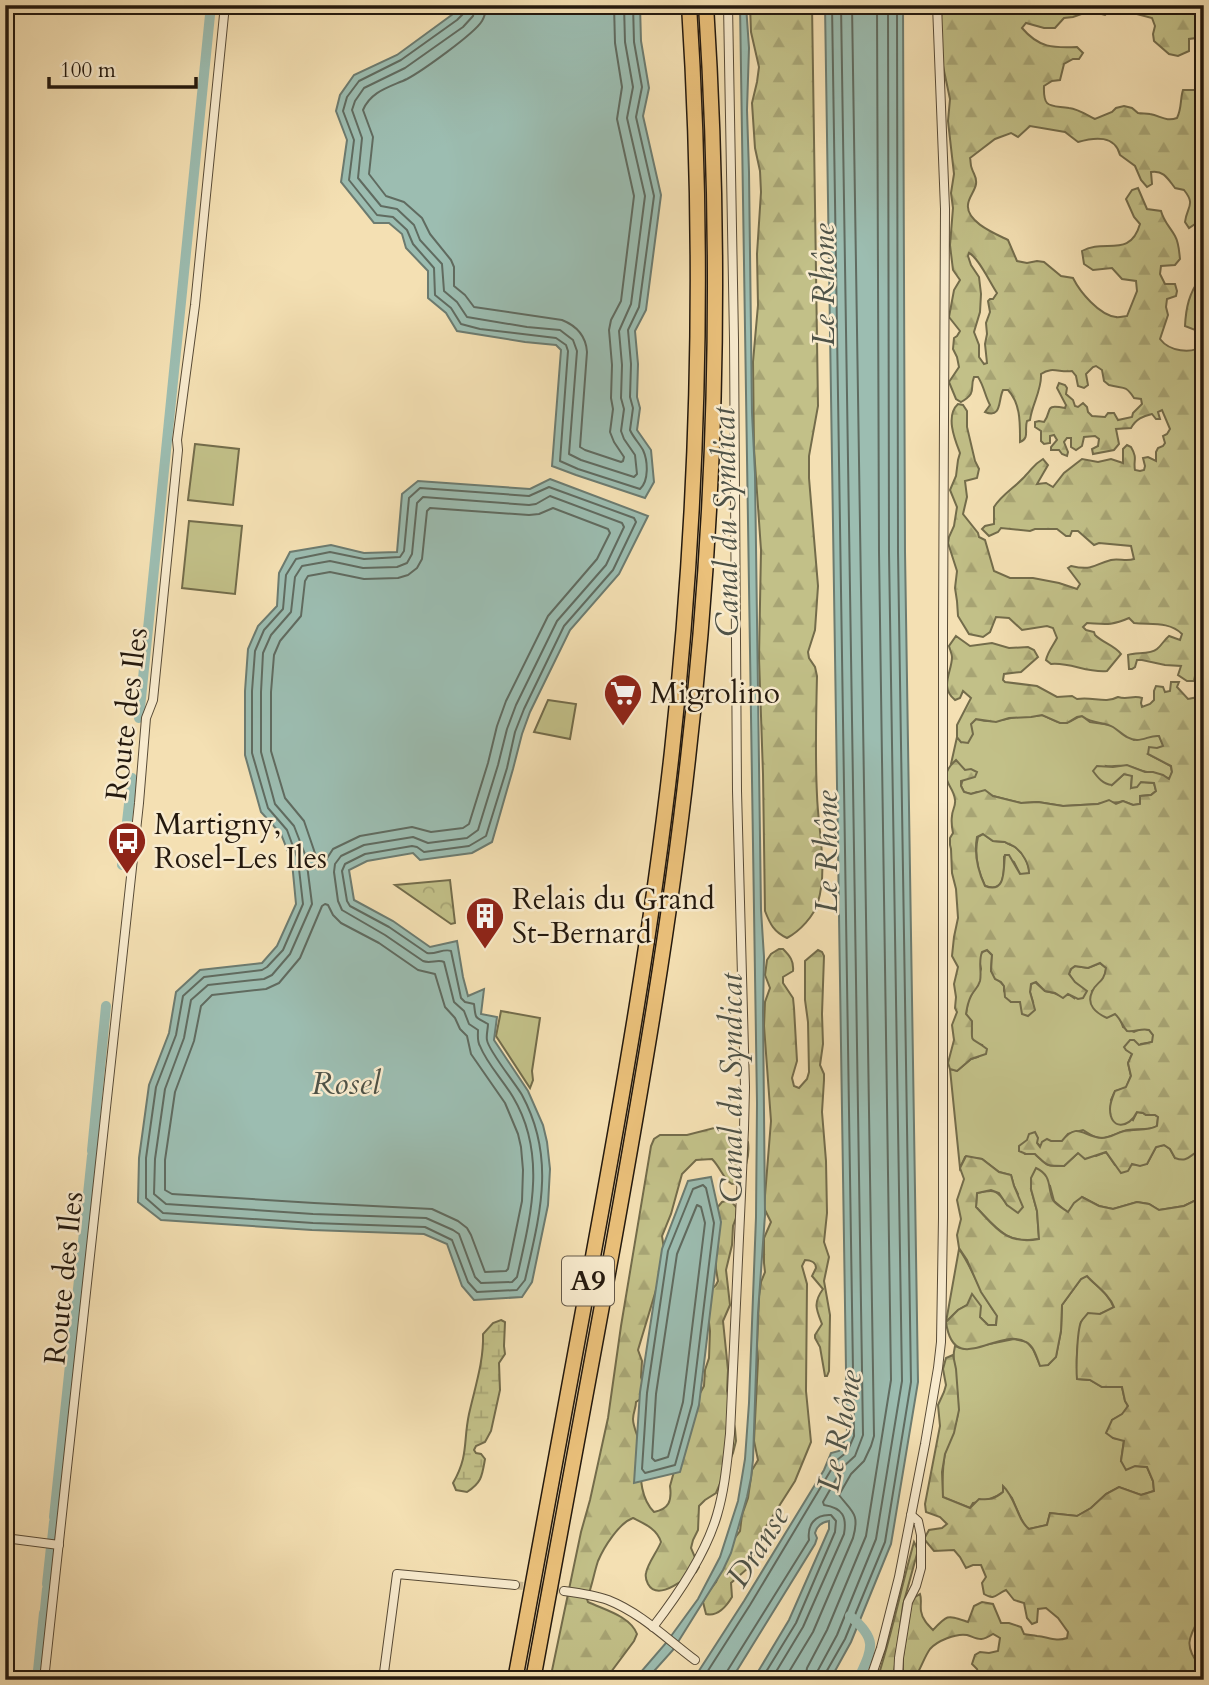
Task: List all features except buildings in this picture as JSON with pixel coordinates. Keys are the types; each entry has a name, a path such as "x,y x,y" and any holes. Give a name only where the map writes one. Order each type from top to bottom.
{"highway":[{"name":"A9","path":"515,1680 633,1030 656,882 672,753 690,539 697,352 696,155 689,5"},
{"name":"A9","path":"533,1680 651,1026 673,887 690,747 705,576 714,362 713,158 706,5"}],"street":[{"name":"Route des Iles","path":"44,1680 146,718 153,700 177,440 195,305 225,5"},
{"path":"656,1630 699,1558 717,1517 726,1477 744,1129 729,5"},
{"path":"870,1680 899,1577 925,1444 940,1342 943,1218 945,209 937,5"},
{"path":"898,1680 908,1602 921,1568 921,1535 918,1521 911,1516"},
{"path":"5,1538 59,1545"},
{"path":"383,1680 397,1574 515,1585"},
{"path":"564,1591 610,1601 640,1618 695,1660"}],"green space":[{"path":"750,5 812,5 818,406 809,456 809,478 818,586 815,630 808,652 817,676 816,780 822,876 818,902 813,913 787,938 773,927 765,911 759,658 761,550 754,449 753,362 758,305 757,254 761,192 752,103 759,67 751,32"},
{"path":"943,5 1204,5 1204,37 1189,39 1189,51 1178,56 1169,54 1154,41 1155,26 1152,18 1130,9 1105,15 1090,11 1064,18 1055,28 1026,23 1022,28 1041,43 1054,47 1077,47 1083,53 1079,59 1064,64 1060,80 1044,86 1046,102 1052,106 1076,110 1095,119 1124,106 1138,113 1173,119 1179,114 1183,90 1204,90 1204,128 1200,129 1200,138 1204,144 1204,218 1189,228 1185,222 1190,202 1184,190 1175,188 1159,172 1151,172 1152,184 1147,187 1135,166 1120,155 1109,141 1091,139 1078,142 1065,132 1030,126 1018,137 1011,133 995,139 970,158 976,182 968,205 977,222 1008,240 1017,261 1044,262 1061,276 1073,278 1080,290 1097,307 1117,317 1127,316 1137,291 1136,281 1122,279 1112,268 1093,270 1084,264 1082,251 1123,244 1136,235 1140,224 1126,199 1132,190 1138,188 1147,209 1161,211 1176,239 1180,259 1175,265 1161,266 1160,274 1165,284 1175,284 1177,291 1176,296 1167,299 1168,315 1160,339 1174,349 1187,351 1204,345 1204,677 1201,671 1196,671 1194,681 1187,681 1178,675 1181,666 1137,660 1135,667 1129,669 1128,655 1154,651 1169,636 1180,640 1182,634 1165,625 1134,623 1129,618 1113,623 1087,623 1083,627 1086,630 1094,632 1098,638 1121,654 1107,671 1100,671 1051,664 1046,660 1057,638 1053,628 1047,626 1022,630 1009,618 996,617 990,632 983,637 969,634 958,616 955,588 957,571 948,543 957,507 950,490 956,476 960,453 952,421 954,409 958,404 963,405 967,411 967,427 979,469 977,478 965,481 967,497 963,514 979,537 985,540 994,571 1010,578 1033,578 1077,589 1080,584 1068,568 1088,568 1111,560 1134,559 1131,546 1099,543 1094,545 1078,531 1072,531 1070,536 1066,536 1057,529 1030,531 1001,528 989,536 982,529 994,524 994,507 1043,459 1048,465 1037,484 1046,483 1053,487 1064,473 1082,459 1098,462 1111,459 1123,463 1123,449 1127,445 1134,454 1135,470 1144,470 1143,458 1156,461 1158,448 1165,443 1163,436 1170,429 1162,410 1158,412 1160,419 1156,419 1152,414 1140,418 1131,428 1116,429 1119,444 1114,450 1093,454 1092,449 1098,446 1099,439 1095,436 1084,437 1082,446 1076,450 1071,447 1071,438 1067,438 1064,442 1067,456 1059,450 1051,450 1057,440 1054,435 1050,436 1050,443 1044,444 1041,441 1041,431 1035,427 1035,422 1044,422 1051,408 1065,408 1057,388 1059,383 1065,385 1066,394 1075,406 1083,403 1092,416 1105,417 1108,413 1114,413 1118,420 1132,417 1142,404 1141,399 1134,398 1126,389 1104,381 1102,370 1096,366 1086,374 1088,385 1084,388 1078,386 1072,371 1052,370 1041,374 1030,420 1027,421 1026,436 1020,442 1018,408 1008,390 1003,390 994,413 985,412 990,405 978,377 974,377 970,396 961,402 956,399 949,382 959,367 953,349 954,338 960,331 949,317 954,290 960,280 953,270 950,245 954,174 948,121 950,99 940,52","holes":["969,253 997,293 988,301 990,312 986,323 985,344 987,363 984,364 979,357 979,345 974,332 980,312 981,294 979,277 968,256"]},
{"path":"1200,278 1204,278 1204,320 1195,330 1185,326 1185,319 1191,295"},
{"path":"195,444 239,449 233,505 188,500"},
{"path":"189,521 242,526 235,594 182,588"},
{"path":"956,636 970,646 992,643 1009,648 1028,647 1034,650 1038,657 1021,672 1004,674 1003,680 1037,686 1057,697 1103,700 1139,697 1142,698 1142,707 1154,700 1156,686 1163,687 1165,692 1170,691 1171,682 1179,682 1177,687 1188,699 1198,697 1204,684 1204,1151 1180,1159 1175,1158 1164,1145 1156,1147 1147,1164 1132,1164 1128,1171 1121,1173 1106,1152 1085,1159 1078,1153 1064,1166 1058,1166 1047,1164 1035,1154 1019,1151 1019,1146 1027,1140 1029,1134 1035,1132 1040,1147 1047,1139 1062,1141 1077,1131 1102,1138 1124,1131 1157,1126 1158,1117 1155,1115 1137,1112 1129,1122 1120,1125 1113,1121 1111,1116 1110,1104 1115,1091 1126,1087 1131,1076 1128,1063 1132,1054 1124,1047 1130,1040 1139,1045 1152,1042 1153,1035 1149,1030 1127,1031 1115,1014 1107,1018 1093,1008 1090,997 1104,977 1106,968 1100,963 1088,968 1075,966 1071,969 1069,974 1087,991 1083,998 1078,999 1068,994 1063,998 1045,991 1036,982 1031,984 1030,992 1035,1010 1028,1016 1022,1014 1020,1002 1011,1002 1005,997 1004,986 995,979 991,971 992,955 987,950 982,952 980,981 970,998 966,1014 972,1021 973,1039 987,1049 986,1054 971,1059 957,1071 950,1069 948,1063 954,1040 952,1025 957,1012 954,984 958,967 952,956 958,918 950,845 955,800 946,777 950,767 956,760 965,770 977,772 975,777 961,781 964,792 971,794 985,790 993,796 1021,803 1038,802 1063,806 1098,804 1109,800 1116,804 1123,801 1133,805 1140,804 1140,796 1151,795 1156,791 1154,783 1141,782 1137,787 1131,788 1132,776 1124,774 1112,785 1106,783 1093,771 1097,766 1127,765 1169,779 1172,772 1171,766 1148,754 1149,747 1163,746 1159,736 1133,740 1109,725 1090,721 1082,716 1067,723 1060,723 1042,715 996,722 976,719 971,724 973,734 968,743 961,742 957,737 957,725 971,698 963,691 960,698 955,700 950,695 947,685 952,657 949,646","holes":["983,834 993,841 1005,842 1018,849 1027,862 1029,873 1020,874 1009,855 1005,855 1004,873 1000,883 997,886 985,886 977,862 977,837"]},
{"path":"548,700 576,704 570,739 534,732"},
{"path":"1042,715 1062,723 1082,716 1090,722 1111,725 1134,740 1159,736 1164,746 1148,754 1171,766 1170,779 1130,767 1106,766 1112,785 1124,774 1132,775 1131,788 1141,782 1154,783 1156,791 1151,795 1141,796 1140,804 1133,805 1123,801 1063,806 1038,802 1021,803 977,792 964,792 961,786 965,770 951,764 957,737 961,742 976,719 993,721"},
{"path":"983,834 993,841 1005,842 1018,849 1027,863 1029,874 1020,874 1014,862 1004,857 1004,874 1000,884 992,888 985,886 977,856 978,837"},
{"path":"450,880 455,923 451,924 395,885"},
{"path":"779,949 783,949 793,964 793,971 783,977 783,983 793,998 797,1061 792,1078 794,1086 799,1088 809,1072 805,961 818,950 824,956 823,1044 820,1065 824,1074 822,1112 827,1213 824,1242 829,1257 824,1281 830,1315 829,1371 825,1376 820,1347 815,1338 822,1324 817,1306 823,1289 812,1276 815,1264 805,1260 802,1266 807,1284 806,1391 811,1442 795,1481 760,1536 747,1569 731,1583 732,1597 721,1610 710,1615 706,1614 703,1602 716,1582 740,1531 752,1470 758,1460 754,1441 759,1296 765,1272 764,1238 771,1222 764,1208 771,1121 764,1026 765,1002 770,988 765,975 767,960"},
{"path":"987,950 992,955 991,971 1004,986 1011,1002 1033,1002 1030,992 1031,984 1035,982 1045,991 1063,997 1068,994 1074,998 1075,983 1069,974 1071,969 1075,966 1088,968 1100,963 1106,968 1105,978 1092,991 1120,1018 1123,1027 1134,1032 1142,1028 1153,1035 1153,1042 1141,1044 1132,1054 1128,1063 1131,1076 1126,1088 1115,1091 1111,1100 1133,1120 1137,1112 1155,1115 1158,1117 1157,1126 1128,1130 1103,1138 1083,1130 1068,1134 1062,1141 1051,1141 1041,1147 1037,1143 1026,1154 1035,1154 1050,1165 1064,1166 1078,1153 1096,1156 1106,1152 1115,1165 1147,1164 1156,1147 1164,1145 1175,1158 1204,1151 1204,1196 1200,1202 1194,1201 1184,1206 1159,1210 1149,1204 1137,1202 1113,1209 1099,1206 1082,1197 1068,1213 1054,1201 1050,1186 1031,1189 1037,1211 1039,1239 1028,1240 1003,1233 976,1207 977,1193 995,1191 1007,1205 1018,1194 1011,1175 999,1172 982,1159 965,1157 960,1168 950,1069 957,1071 971,1059 978,1057 982,1045 971,1039 972,1029 966,1014 968,1000 981,969 979,959 982,952"},
{"path":"501,1011 540,1018 530,1088 496,1036"},
{"path":"718,1127 738,1134 748,1142 746,1164 737,1183 732,1184 712,1159 696,1160 682,1174 662,1236 664,1249 659,1280 638,1350 642,1361 641,1377 647,1395 636,1402 633,1419 639,1441 644,1497 654,1512 663,1509 670,1500 670,1486 691,1410 704,1386 709,1358 708,1293 718,1281 716,1209 722,1202 730,1200 737,1208 726,1270 730,1305 723,1321 728,1370 727,1391 736,1441 716,1493 699,1506 698,1530 691,1548 699,1567 696,1572 671,1587 658,1591 652,1589 647,1583 646,1574 661,1542 654,1530 633,1518 622,1525 598,1561 587,1599 588,1602 629,1623 637,1634 634,1641 605,1680 550,1680 608,1418 651,1146 654,1139 660,1135 687,1135"},
{"path":"966,1156 982,1159 999,1172 1011,1175 1023,1207 1018,1213 1007,1205 999,1193 991,1190 977,1193 976,1207 1003,1233 1018,1239 1039,1239 1037,1211 1031,1189 1031,1178 1036,1168 1047,1178 1053,1200 1068,1212 1082,1197 1099,1206 1113,1209 1137,1202 1149,1204 1159,1210 1184,1206 1194,1201 1200,1202 1204,1196 1204,1616 1200,1617 1196,1624 1190,1648 1200,1666 1204,1664 1204,1680 981,1680 972,1664 975,1655 980,1652 998,1651 1000,1638 993,1634 982,1639 967,1635 952,1636 942,1641 930,1649 913,1680 903,1679 903,1656 912,1599 920,1594 922,1614 933,1630 948,1617 968,1622 974,1606 982,1602 993,1604 1001,1623 1021,1627 1024,1634 1059,1640 1067,1638 1068,1632 1046,1608 1038,1609 1037,1622 1032,1624 1027,1618 1024,1603 1014,1600 1006,1590 993,1597 984,1594 982,1583 986,1577 981,1565 966,1568 954,1550 934,1551 924,1539 929,1530 942,1528 947,1524 940,1517 926,1512 925,1504 940,1426 938,1405 946,1385 943,1369 946,1358 953,1355 959,1410 954,1433 945,1454 942,1472 943,1497 970,1508 979,1499 992,1498 1003,1492 1003,1486 1029,1529 1047,1525 1050,1513 1077,1516 1119,1487 1141,1495 1154,1491 1147,1467 1135,1466 1126,1470 1121,1461 1124,1441 1106,1433 1112,1420 1128,1406 1122,1387 1102,1387 1090,1380 1077,1379 1081,1322 1088,1313 1100,1314 1114,1307 1106,1294 1087,1276 1081,1279 1062,1305 1056,1357 1048,1365 1040,1366 1031,1346 1015,1339 967,1349 958,1347 951,1339 946,1322 967,1305 972,1294 981,1306 980,1317 988,1325 996,1325 997,1316 981,1292 959,1248 957,1235 961,1219 957,1200 964,1179 960,1168"},
{"path":"959,1249 997,1315 996,1325 988,1325 967,1305 946,1322"},
{"path":"1086,1275 1106,1294 1114,1308 1081,1322 1077,1358 1078,1379 1090,1380 1102,1387 1122,1387 1128,1406 1123,1414 1112,1420 1113,1438 1124,1440 1121,1461 1147,1467 1154,1491 1141,1495 1119,1487 1077,1516 1050,1513 1047,1525 1029,1529 1024,1526 1012,1498 1003,1487 1000,1494 973,1503 970,1508 942,1497 945,1453 958,1412 955,1346 965,1349 1014,1339 1027,1342 1040,1365 1048,1365 1056,1356 1062,1305"},
{"path":"501,1320 505,1322 505,1354 499,1363 500,1390 491,1431 485,1442 474,1450 485,1459 482,1474 476,1485 467,1492 456,1490 453,1483 464,1456 469,1414 481,1364 483,1334 493,1323"},
{"path":"914,1542 918,1550 903,1605 893,1680 877,1680 887,1646"}],"water":[{"path":"462,5 640,5 641,41 649,88 643,116 661,195 646,310 635,331 637,397 640,408 637,430 651,450 654,482 645,498 552,466 561,350 556,345 457,331 446,313 428,298 428,271 406,248 402,234 389,223 374,223 341,182 347,140 336,111 340,95 354,75 397,55"},
{"name":"Canal du Syndicat","path":"740,5 746,5 749,48 747,110 752,413 764,957 765,1215 758,1313 753,1460 747,1497 731,1553 723,1570 673,1650 646,1680 634,1680 666,1643 698,1599 720,1557 738,1501 745,1459 749,1403 757,1103"},
{"path":"825,5 903,5 905,552 918,1382 891,1544 851,1642 830,1680 753,1680 789,1620 829,1529 829,1521 817,1528 815,1544 731,1680 693,1680 824,1470 831,1453 839,1451 847,1435"},
{"name":"Rosel","path":"550,479 648,516 619,574 570,630 530,712 492,842 472,853 420,860 413,853 367,861 349,870 354,900 393,921 430,947 457,941 468,996 484,989 481,1014 497,1017 494,1040 528,1091 543,1125 547,1142 550,1169 548,1205 532,1282 522,1297 474,1300 462,1286 447,1244 424,1234 161,1220 138,1202 139,1158 149,1085 169,1033 176,992 200,970 262,963 277,946 296,904 292,862 281,834 261,812 245,755 248,649 258,626 277,606 279,573 290,552 331,545 364,553 397,552 402,494 418,481 530,489"},
{"path":"711,1177 721,1222 699,1405 680,1472 634,1483 640,1392 662,1249 688,1181"}],"waterway":[{"path":"139,718 211,5"},
{"path":"122,865 132,778"},
{"path":"92,1151 106,1006"},
{"path":"54,1517 92,1156"},
{"path":"52,1541 54,1522"},
{"path":"47,1584 51,1547"},
{"path":"45,1609 47,1589"},
{"path":"37,1680 44,1613"},
{"path":"850,1616 865,1632 870,1645 858,1680"}],"tunnel":[{"path":"515,1585 564,1591"}],"place":[{"name":"Migrolino","path":"623,727"},
{"name":"Martigny, Rosel-Les Iles","path":"127,875"},
{"name":"Relais du Grand St-Bernard","path":"485,950"}],"water label":[{"name":"Le Rhône","path":"824,285"},
{"name":"Le Rhône","path":"827,852"},
{"name":"Le Rhône","path":"840,1431"},
{"name":"Dranse","path":"758,1547"}]}
